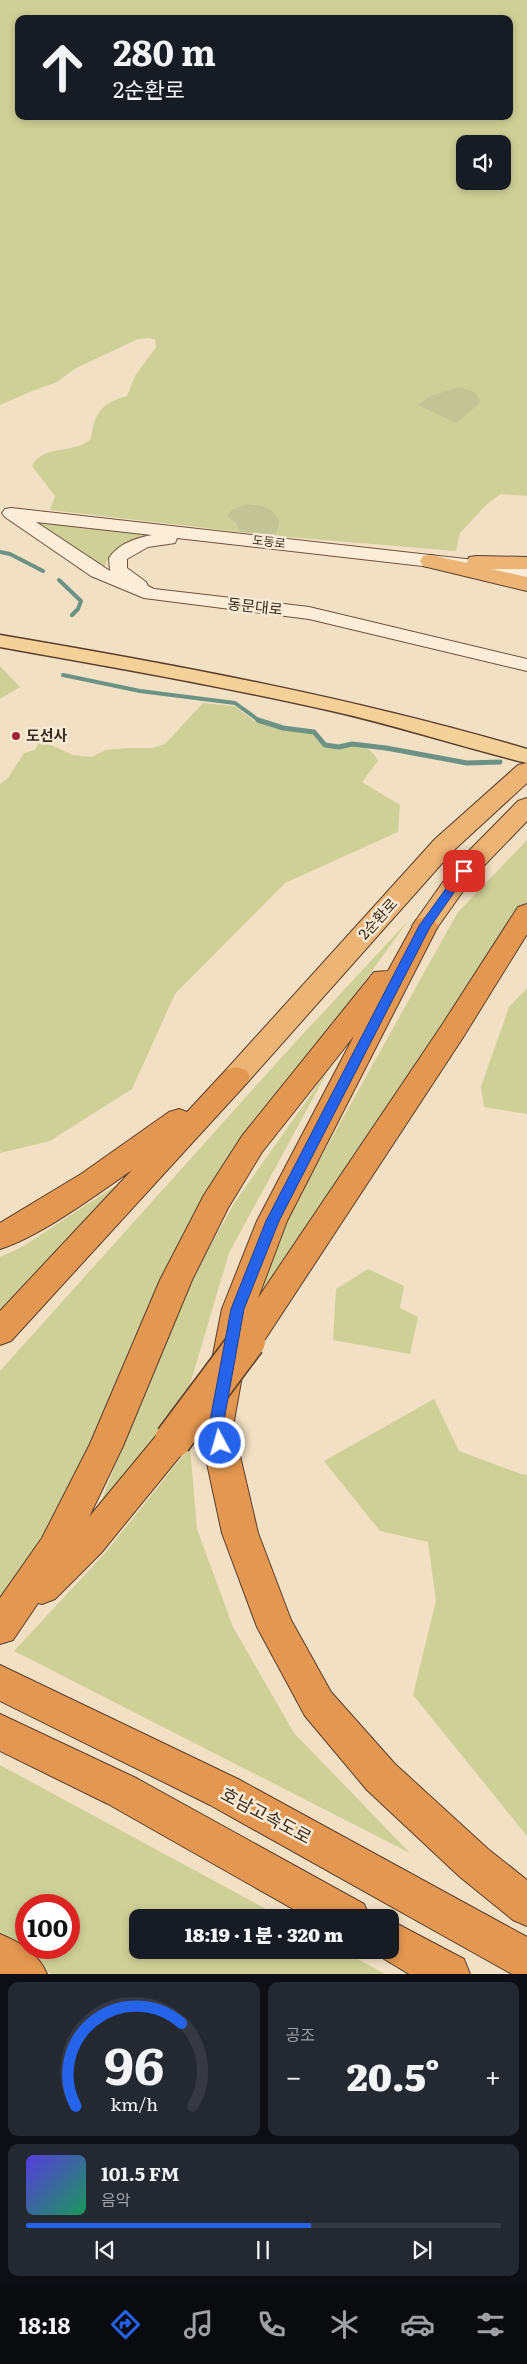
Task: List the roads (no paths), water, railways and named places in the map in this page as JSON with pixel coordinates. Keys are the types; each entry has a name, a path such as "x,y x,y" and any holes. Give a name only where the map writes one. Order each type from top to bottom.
{"highway":[{"path":"431,560 527,563"},
{"path":"431,560 527,584"},
{"name":"2순환로","path":"236,1077 444,845 518,777"},
{"path":"0,1628 55,1549 106,1446 176,1280 215,1203 252,1144 425,926 464,871 527,806"},
{"path":"0,1628 90,1542 172,1440 247,1341 430,1065 527,913"},
{"path":"425,926 272,1221 238,1309 216,1426 240,1533 274,1627 318,1704 381,1777 474,1863 527,1906"},
{"path":"0,1237 39,1216 124,1161 236,1077"},
{"path":"0,1332 236,1077"},
{"name":"호남고속도로","path":"0,1682 224,1792 453,1917 527,1960"},
{"path":"0,1732 122,1791 334,1909"},
{"path":"399,1945 449,1974"},
{"path":"0,1955 26,1974"}],"main road":[{"name":"도동로","path":"6,512 527,572"},
{"name":"동문대로","path":"6,512 98,572 113,580 151,594 309,613 527,665"},
{"path":"151,594 126,578 118,569 118,558 125,550 142,541 211,535"},
{"path":"0,626 201,662 315,685 527,738"},
{"path":"0,641 309,699 421,725 527,756"}],"waterway":[{"path":"0,552 10,554 43,571"},
{"path":"59,580 81,601 78,609 72,615"},
{"path":"63,675 140,691 235,703 258,720"},
{"path":"258,720 283,728 314,732 325,745 339,747 352,744 386,748 467,763 500,762"}],"place":[{"name":"도선사","path":"16,736"}]}
